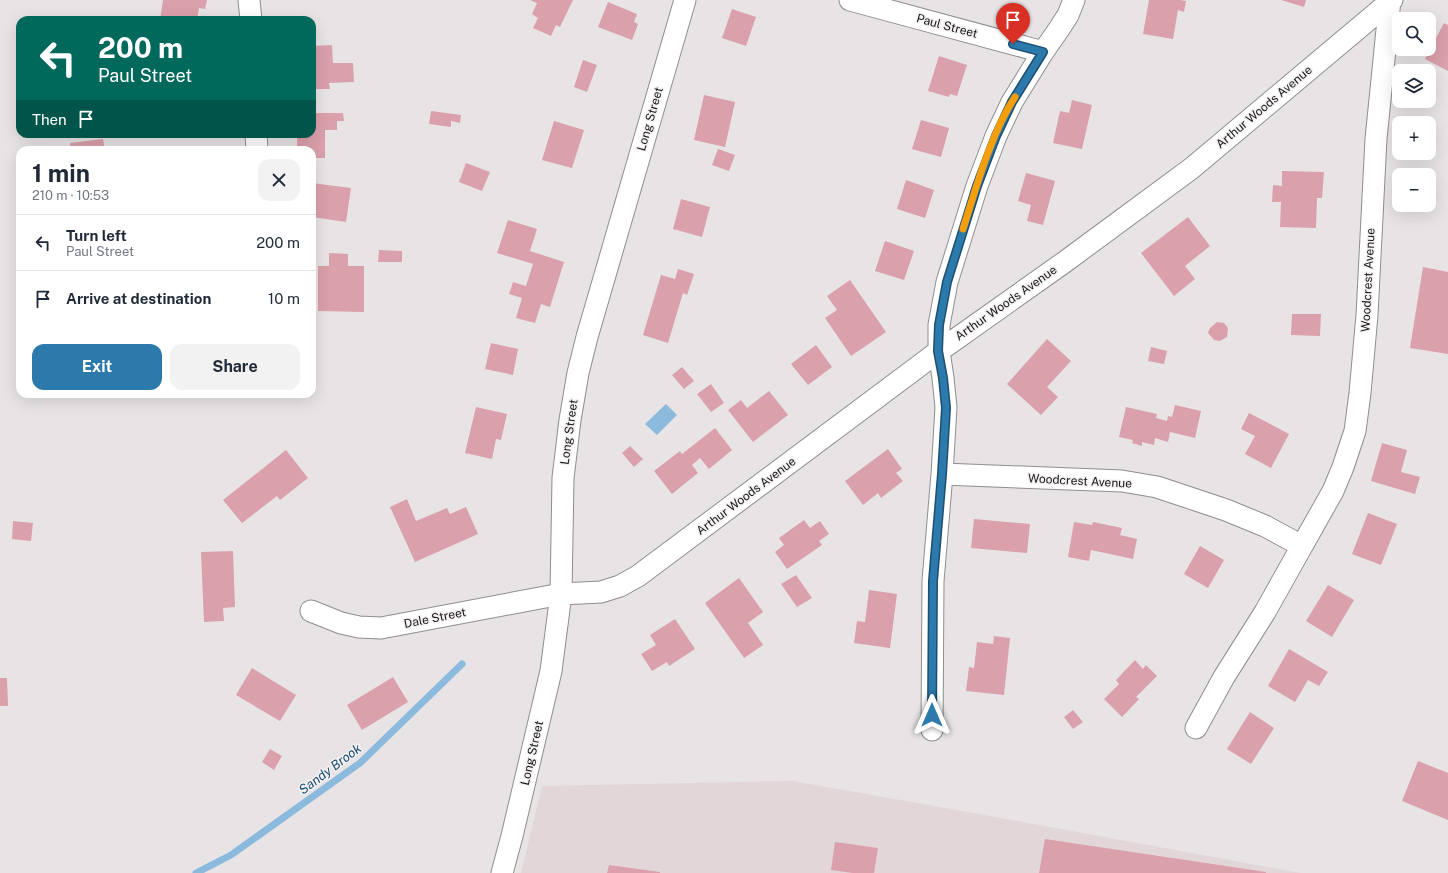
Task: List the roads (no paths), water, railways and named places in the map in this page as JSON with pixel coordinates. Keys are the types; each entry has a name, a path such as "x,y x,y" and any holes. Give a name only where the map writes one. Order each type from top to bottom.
{"street":[{"path":"249,0 251,16"},
{"name":"Long Street","path":"502,873 551,671 561,594 563,478 570,420 578,373 587,337 685,0"},
{"name":"Paul Street","path":"850,0 1043,52"},
{"path":"932,730 933,581 946,408 938,351 939,325 947,282 977,186 996,136 1012,102 1065,20 1074,0"},
{"name":"Arthur Woods Avenue","path":"561,594 601,592 620,586 638,576 938,351 1066,261 1192,168 1391,1"},
{"name":"Woodcrest Avenue","path":"1196,728 1203,719 1224,677 1265,612 1333,491 1344,467 1355,431 1367,315 1376,139 1391,1"},
{"name":"Woodcrest Avenue","path":"942,474 1122,481 1157,488 1226,510 1265,526 1302,546"},
{"name":"Dale Street","path":"311,611 341,623 359,627 381,628 561,594"}],"water":[{"path":"666,404 677,415 657,435 645,424"}],"waterway":[{"name":"Sandy Brook","path":"196,873 231,855 360,763 462,664"}]}
